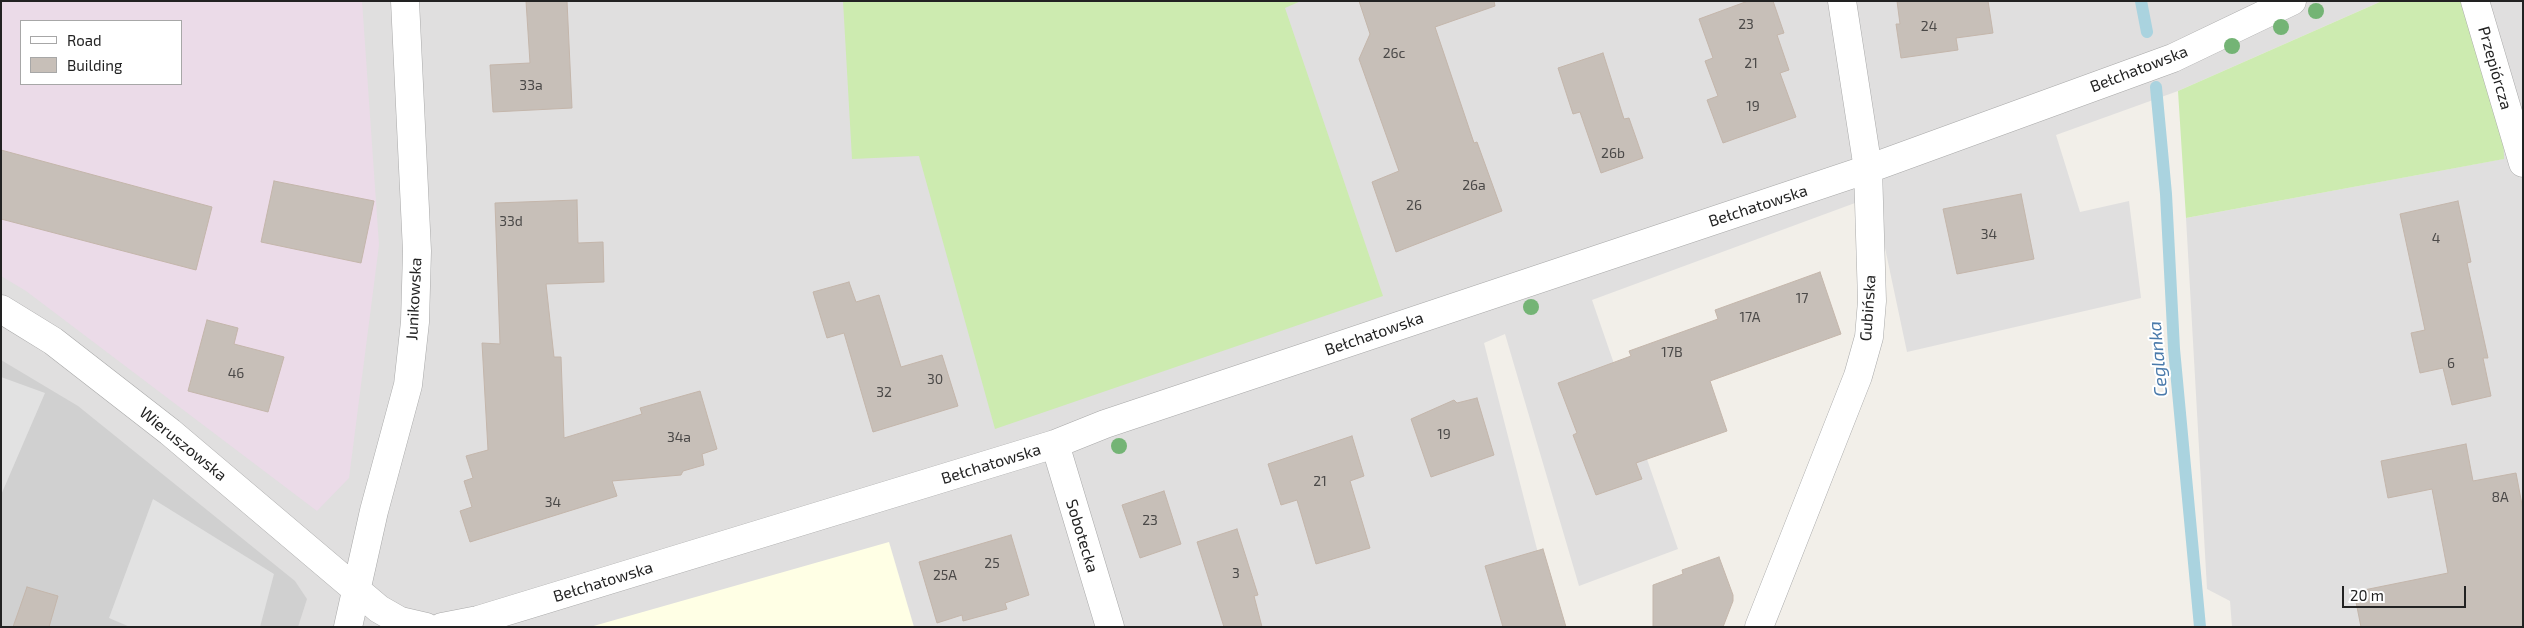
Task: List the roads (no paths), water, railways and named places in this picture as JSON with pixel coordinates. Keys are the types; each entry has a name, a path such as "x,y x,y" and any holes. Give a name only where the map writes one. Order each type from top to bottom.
{"street":[{"name":"Junikowska","path":"348,627 374,511 408,385 415,322 417,251 405,1"},
{"name":"Gubińska","path":"1759,627 1858,376 1869,337 1872,301 1868,170 1842,1"},
{"name":"Bełchatowska","path":"442,627 478,620 1055,444 1105,424 1868,170 2172,58 2292,1"},
{"name":"Przepiórcza","path":"2475,1 2523,163"},
{"name":"Wieruszowska","path":"1,309 53,341 170,432 356,590"},
{"name":"Sobotecka","path":"1055,444 1110,627"},
{"path":"356,590 379,609 400,622 426,627"}],"waterway":[{"name":"Ceglanka","path":"2141,1 2147,32"},
{"name":"Ceglanka","path":"2156,87 2166,194 2174,349 2200,627"}]}
